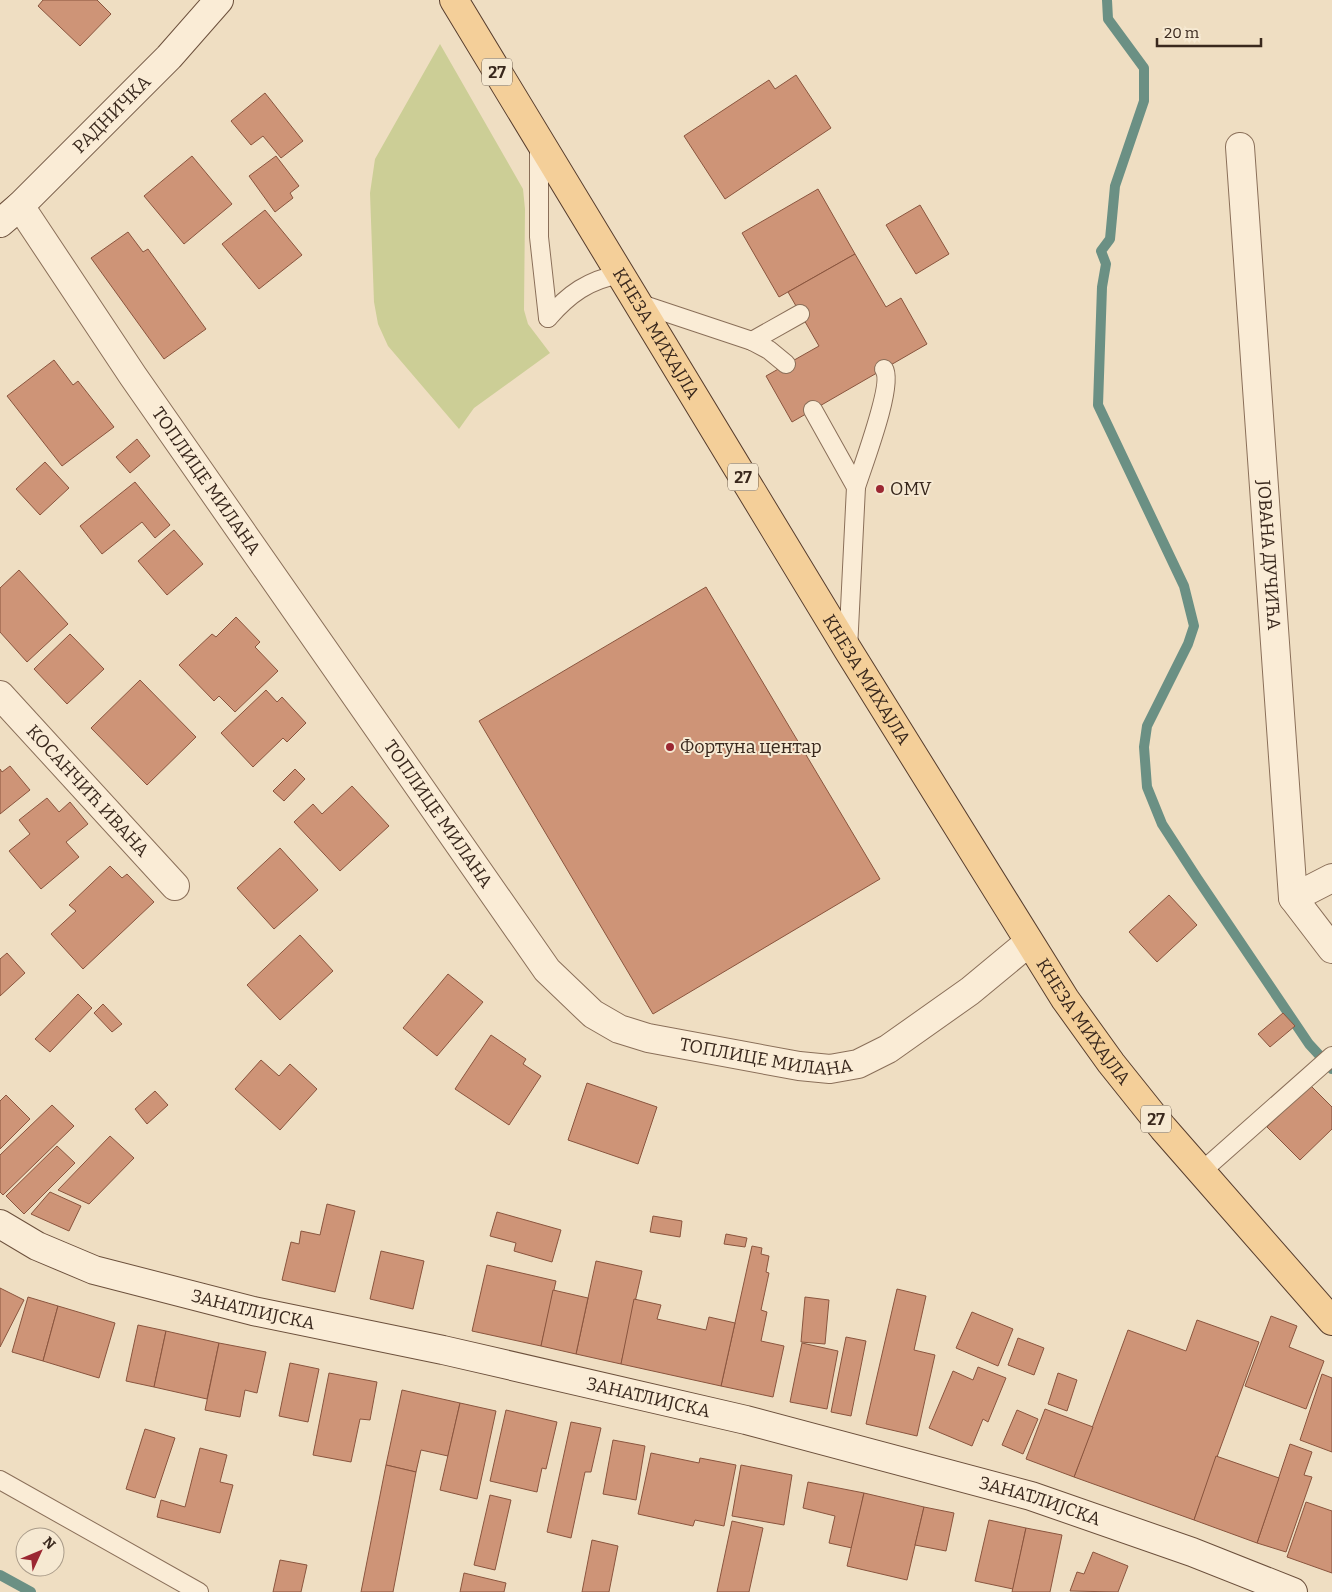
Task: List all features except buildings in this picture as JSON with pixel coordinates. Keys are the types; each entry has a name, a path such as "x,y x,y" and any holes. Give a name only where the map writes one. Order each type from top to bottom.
{"main road":[{"name":"КНЕЗА МИХАЈЛА","path":"454,0 1028,943 1111,1063 1201,1172 1332,1321"}],"street":[{"name":"РАДНИЧКА","path":"0,223 20,206 169,57 219,0"},
{"name":"ЈОВАНА ДУЧИЋА","path":"1240,147 1293,898"},
{"name":"ТОПЛИЦЕ МИЛАНА","path":"20,206 133,376 547,970 593,1014 619,1030 648,1038 799,1066 830,1069 858,1064 888,1049 970,991 1028,943"},
{"name":"КОСАНЧИЋ ИВАНА","path":"0,695 175,886"},
{"path":"1332,878 1293,898 1332,949"},
{"name":"ЗАНАТЛИЈСКА","path":"0,1224 37,1246 94,1270 253,1311 443,1350 746,1420 993,1485 1099,1519 1254,1585 1293,1592"}],"lane":[{"path":"540,144 540,237 548,318 565,298 579,288 597,280 621,274"},
{"path":"638,303 752,342 769,350 786,364"},
{"path":"752,342 800,314"},
{"path":"848,650 856,486 886,391 887,374 884,369"},
{"path":"813,410 856,486"},
{"path":"1201,1172 1332,1056"},
{"path":"0,1480 199,1592"}],"green space":[{"path":"440,44 523,189 525,209 524,310 528,324 550,353 474,408 459,429 388,346 378,324 374,302 370,193 375,159"}],"waterway":[{"path":"1107,0 1108,19 1144,68 1144,101 1115,186 1110,239 1101,251 1106,264 1102,287 1098,405 1184,586 1194,626 1188,644 1147,726 1144,747 1147,787 1162,824 1197,878 1309,1044 1332,1069"},
{"path":"0,1575 31,1592"}],"place":[{"name":"OMV","path":"880,489"},
{"name":"Фортуна центар","path":"670,747"}]}
